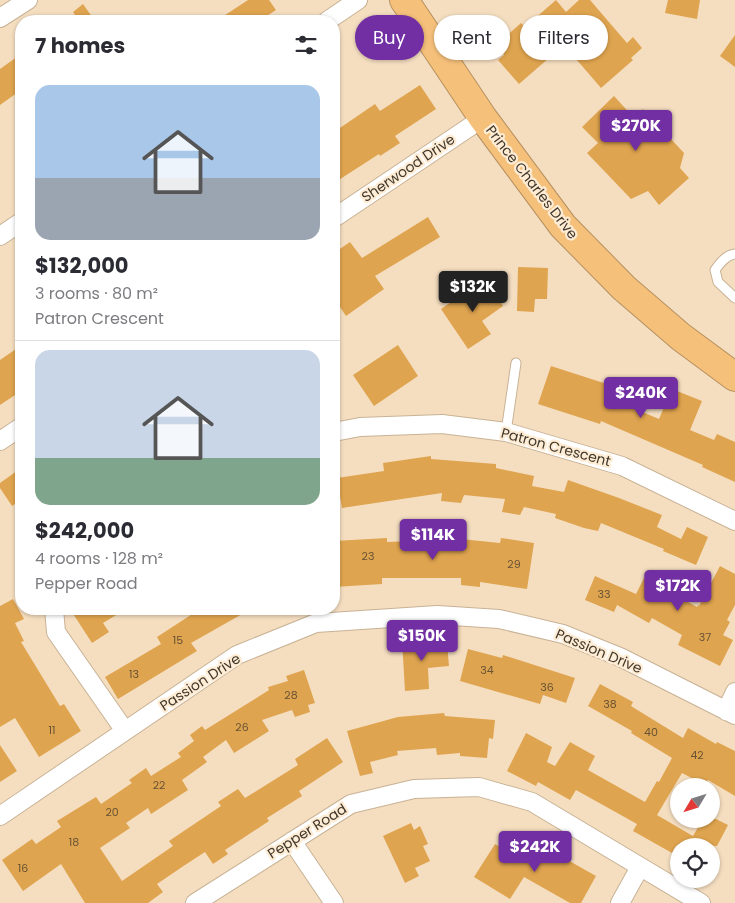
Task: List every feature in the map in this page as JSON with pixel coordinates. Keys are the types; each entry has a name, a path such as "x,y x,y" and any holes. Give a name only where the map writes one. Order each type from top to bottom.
{"highway":[{"name":"Prince Charles Drive","path":"404,0 483,118 563,226 624,288 681,337 735,377"}],"street":[{"path":"0,18 28,0"},
{"path":"335,15 358,0"},
{"name":"Sherwood Drive","path":"340,214 483,118"},
{"path":"0,236 15,226"},
{"name":"Patron Crescent","path":"340,431 360,427 442,424 506,432 622,466 735,521"},
{"path":"0,441 15,431"},
{"path":"55,615 56,632 125,731"},
{"name":"Passion Drive","path":"0,816 237,655 316,623 436,615 499,619 563,634 620,657 731,713"},
{"path":"731,713 735,692"},
{"name":"Pepper Road","path":"195,903 351,804 414,789 479,787 532,802 701,903"},
{"path":"292,841 334,903"},
{"path":"620,903 640,867"}],"lane":[{"path":"735,254 720,262 715,270 718,282 735,298"},
{"path":"506,432 516,363"}],"building":[{"path":"248,0 269,0 276,10 268,15 225,15"},
{"path":"556,0 566,12 579,0 590,0 603,15 539,15"},
{"path":"668,0 700,0 697,19 665,13"},
{"path":"83,4 91,15 75,15 73,12"},
{"path":"608,21 627,43 633,37 642,48 631,58 633,60 601,88 577,60 608,60"},
{"path":"520,24 520,60 547,60 519,84 498,60 510,60 510,33"},
{"path":"735,35 735,67 720,56"},
{"path":"15,58 15,94 0,105 0,69"},
{"path":"420,85 436,109 395,136 400,143 340,179 340,128 375,104 380,111"},
{"path":"614,96 634,118 643,109 684,153 680,168 689,178 659,205 648,191 631,199 587,153 598,143 582,127"},
{"path":"428,217 440,237 375,276 384,289 346,316 340,307 340,249 350,242 362,258"},
{"path":"518,267 548,268 547,299 535,299 534,312 517,311"},
{"path":"485,279 503,306 482,321 491,334 468,349 441,309"},
{"path":"398,345 418,376 374,406 353,375"},
{"path":"15,350 15,395 0,405 0,360"},
{"path":"551,366 613,386 609,398 659,419 672,389 702,401 690,430 714,440 717,434 735,442 735,482 702,467 703,465 601,421 600,424 538,404"},
{"path":"431,456 431,459 496,464 496,468 534,476 532,486 564,492 568,480 662,515 657,527 681,539 687,527 708,537 696,565 663,551 664,549 601,523 598,531 555,518 556,514 524,507 520,515 502,512 505,499 464,495 461,503 441,501 442,493 342,508 340,478 384,471 383,463"},
{"path":"15,472 15,504 12,506 0,488 0,483"},
{"path":"412,534 500,543 501,538 534,543 527,589 480,582 480,587 461,585 461,578 382,578 382,584 340,587 340,541 387,538 387,542 412,541"},
{"path":"720,566 735,574 735,605 727,620 730,622 723,635 733,640 720,666 678,645 682,635 652,618 649,623 617,605 614,612 585,600 595,576 636,594 644,578 697,607"},
{"path":"13,599 15,603 15,615 22,615 24,619 15,623 24,641 21,642 60,706 64,704 81,731 39,757 15,718 0,727 0,606"},
{"path":"74,615 116,615 103,623 109,632 92,643"},
{"path":"191,615 240,615 191,643 197,651 118,699 105,677 161,644 157,637"},
{"path":"426,638 427,644 447,643 449,666 428,668 429,689 405,691 402,640"},
{"path":"468,649 502,658 503,655 575,678 566,703 543,695 540,704 460,681"},
{"path":"304,670 315,703 308,705 310,712 295,717 292,710 262,720 269,731 234,753 226,740 203,757 207,762 182,780 188,790 151,814 148,808 126,823 130,828 100,848 122,881 173,846 169,841 221,806 218,802 238,789 245,798 298,765 295,759 327,738 343,762 299,791 302,796 267,818 269,821 225,850 228,854 213,864 205,852 157,884 163,892 148,903 85,903 61,864 23,891 2,860 32,839 36,844 61,827 57,821 96,797 101,804 132,783 129,780 146,768 151,776 181,757 178,753 194,741 190,735 202,726 205,730 269,690 268,687 288,681 286,676"},
{"path":"600,684 633,702 631,706 683,738 688,728 716,744 717,742 735,751 735,796 720,787 720,778 692,778 682,773 679,778 670,778 670,793 657,815 670,823 670,828 679,828 693,836 698,828 720,828 720,821 728,825 720,840 720,838 670,838 670,852 633,831 637,824 576,790 570,800 538,782 536,786 507,771 526,733 552,747 547,762 555,766 570,742 595,756 588,770 645,802 672,758 631,733 632,731 588,706"},
{"path":"444,713 445,716 495,720 493,739 489,738 487,758 460,756 460,753 437,755 436,748 397,751 398,755 370,762 373,773 360,776 347,731 398,717"},
{"path":"0,745 17,771 0,782"},
{"path":"411,823 414,830 420,826 428,844 423,846 430,861 415,868 419,876 405,883 383,836"},
{"path":"528,841 555,858 557,854 596,876 581,903 570,903 524,877 510,899 474,877 495,844 518,858"}]}
